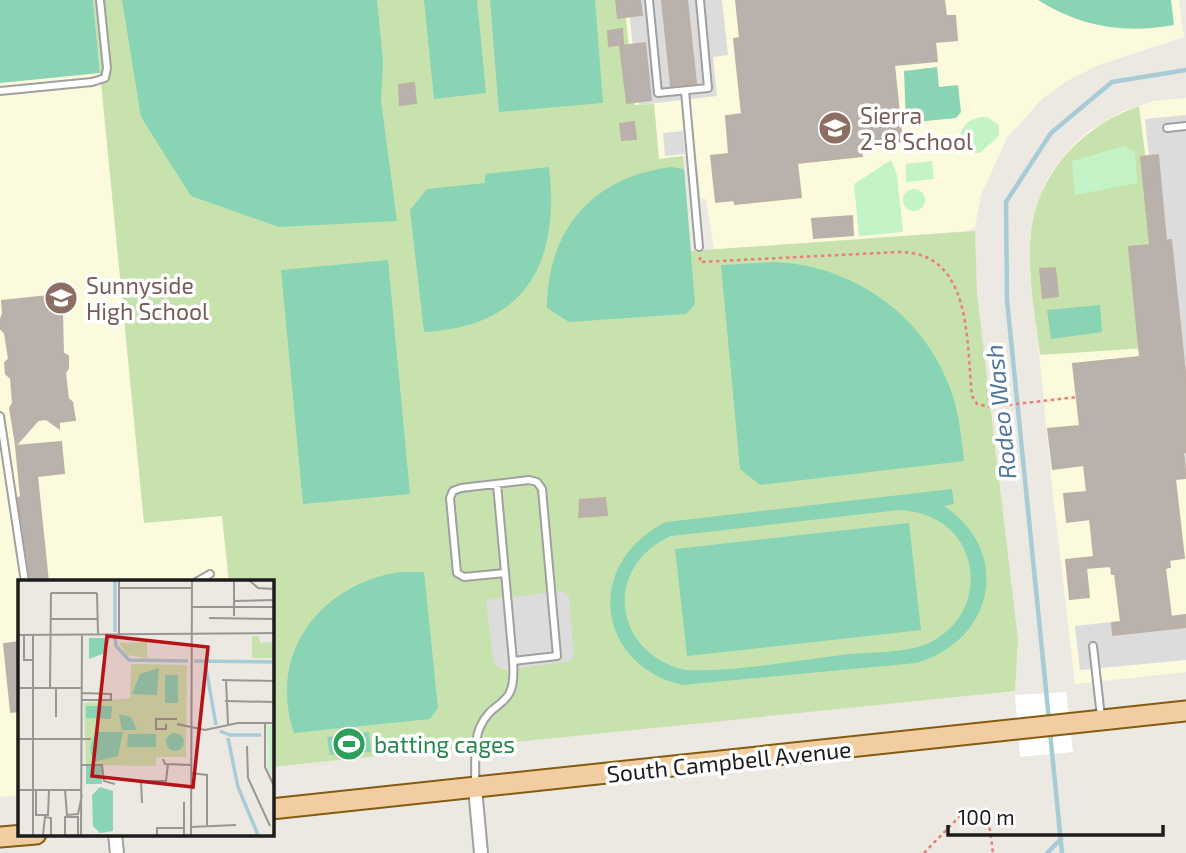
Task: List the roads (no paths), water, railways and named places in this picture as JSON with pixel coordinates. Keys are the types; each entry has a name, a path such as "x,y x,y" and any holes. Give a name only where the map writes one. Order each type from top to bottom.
{"main road":[{"name":"South Campbell Avenue","path":"273,809 1186,711"},
{"path":"0,837 18,836"}],"street":[{"path":"475,788 481,853"}],"lane":[{"path":"0,91 92,82 105,78 107,68 100,0"},
{"path":"649,0 658,93 708,88 700,0"},
{"path":"685,90 699,247"},
{"path":"1167,128 1186,126"},
{"path":"0,416 25,580"},
{"path":"505,573 464,577 457,572 450,498 453,491 529,480 537,482 542,489 558,656 513,661"},
{"path":"475,788 478,730 509,696 514,682 497,484"},
{"path":"200,580 210,574"},
{"path":"1093,646 1102,720"}],"waterway":[{"name":"Rodeo Wash","path":"1049,720 1007,300 1006,202 1051,133 1112,82 1186,70"},
{"name":"Rodeo Wash","path":"1050,732 1062,853"},
{"path":"1047,853 1061,839"}],"place":[{"name":"Sierra 2-8 School","path":"835,128"},
{"name":"Sunnyside High School","path":"61,298"},
{"name":"batting cages","path":"349,744"}]}
